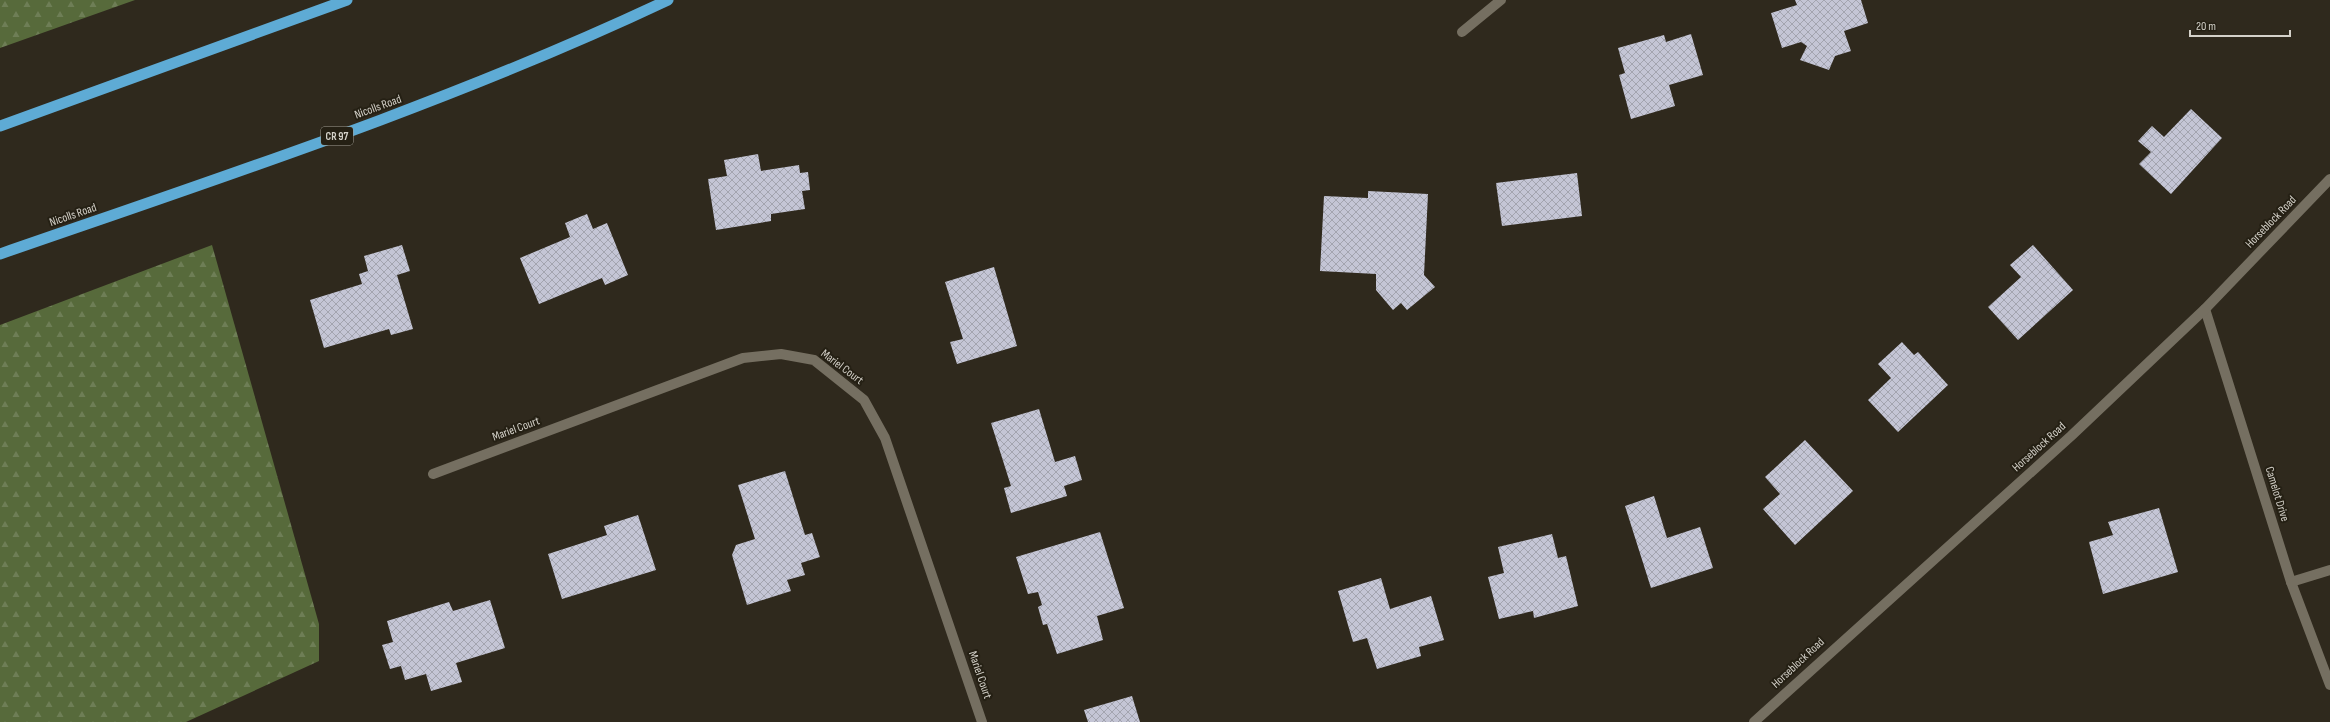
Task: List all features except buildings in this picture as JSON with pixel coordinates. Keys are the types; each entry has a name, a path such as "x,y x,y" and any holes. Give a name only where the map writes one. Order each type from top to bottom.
{"highway":[{"path":"0,126 347,0"},
{"name":"Nicolls Road","path":"0,254 322,142 436,99 541,57 668,0"}],"street":[{"path":"1462,32 1502,0"},
{"name":"Horseblock Road","path":"1754,722 1815,665 2071,436 2205,309 2330,179"},
{"name":"Camelot Drive","path":"2205,309 2291,582 2330,685"},
{"name":"Mariel Court","path":"433,474 743,358 781,354 814,360 864,400 885,438 982,722"},
{"path":"2291,582 2330,570"}],"green space":[{"path":"0,0 135,0 0,48"},
{"path":"212,245 319,624 319,661 186,722 0,722 0,325"}]}
